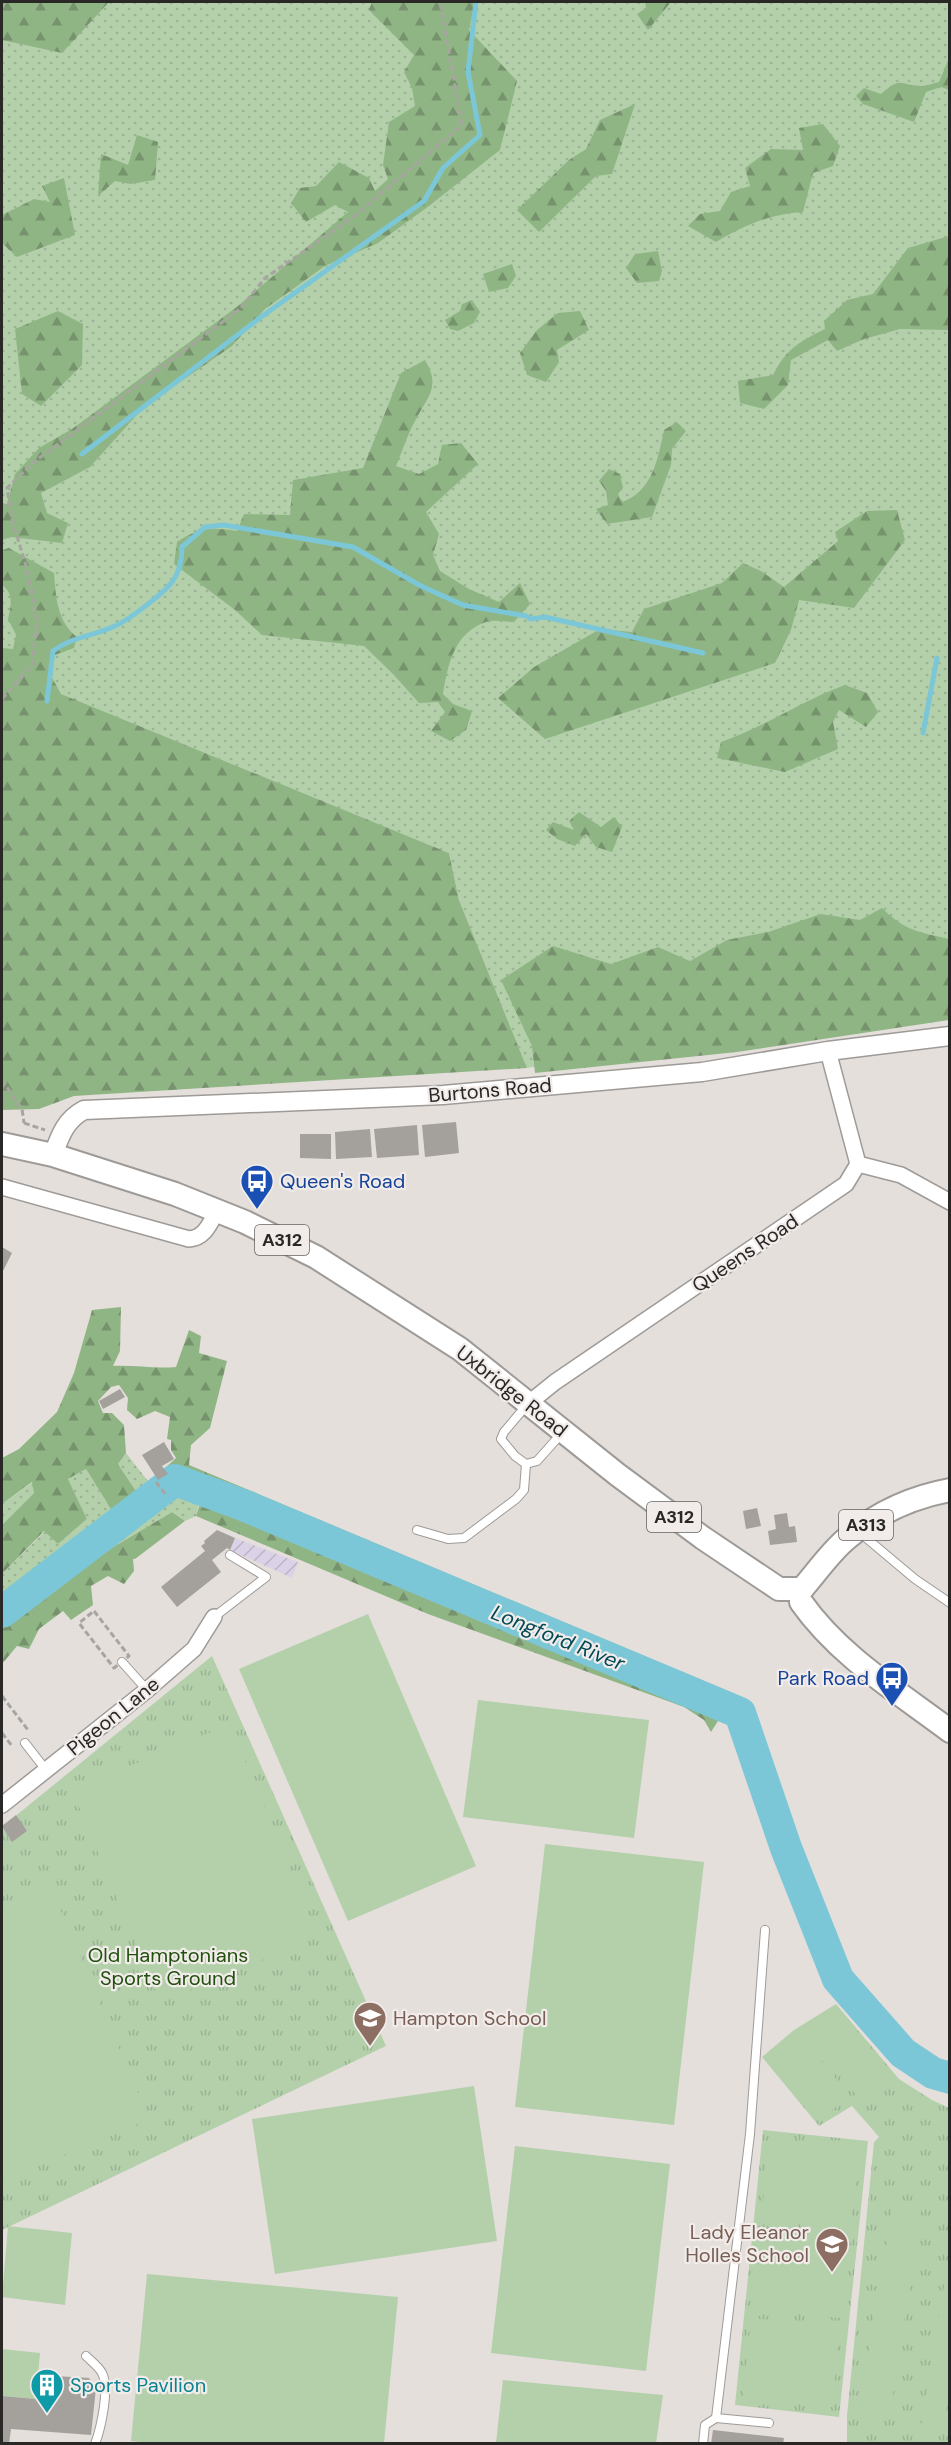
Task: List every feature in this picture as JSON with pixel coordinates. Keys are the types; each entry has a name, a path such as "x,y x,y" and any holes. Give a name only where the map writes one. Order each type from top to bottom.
{"main road":[{"name":"Uxbridge Road","path":"2,1144 53,1155 110,1172 217,1210 316,1257 460,1349 703,1538 779,1589 798,1594"},
{"name":"A313","path":"798,1594 845,1540 883,1514 923,1495 950,1490"},
{"path":"798,1594 815,1622 861,1666 950,1731"}],"street":[{"name":"Burtons Road","path":"53,1155 60,1133 74,1115 84,1110 443,1095 702,1072 828,1051 950,1036"},
{"path":"828,1051 858,1164 901,1175 950,1202"},
{"name":"Queens Road","path":"529,1403 555,1382 846,1184 858,1164"},
{"path":"2,1187 189,1239 198,1238 204,1233 217,1210"},
{"name":"Pigeon Lane","path":"2,1805 147,1690 194,1649 214,1617"}],"lane":[{"path":"526,1464 515,1456 501,1439 529,1403"},
{"path":"526,1464 537,1461 563,1431"},
{"path":"417,1530 448,1539 464,1538 516,1500 524,1490 526,1464"},
{"path":"858,1532 915,1579 950,1603"},
{"path":"214,1617 266,1577 230,1555"},
{"path":"122,1662 147,1690"},
{"path":"26,1743 46,1770"},
{"path":"716,2418 750,2134 765,1930"},
{"path":"86,2356 103,2374 105,2392 100,2432 95,2444"},
{"path":"703,2444 705,2425 716,2418 769,2423"}],"path":[{"path":"2,699 32,665 37,621 27,569 12,520 7,488 34,462 240,309 265,278 352,218 462,125 440,2"},
{"path":"2,1080 22,1109 24,1123 54,1132"},
{"path":"156,1482 166,1495"},
{"path":"94,1611 129,1656 122,1662 114,1668 79,1623 94,1611"},
{"path":"2,1696 34,1737 16,1750 2,1733"}],"shaded area":[{"path":"235,1538 298,1562 292,1578 230,1550"}],"green space":[{"path":"2,2 949,2 949,1004 527,1068 459,900 449,853 37,685 2,686"},
{"path":"2,2 109,2 62,53 2,40"},
{"path":"372,2 475,2 469,30 517,81 500,150 378,243 325,266 265,309 232,346 143,408 90,467 41,493 47,513 68,523 62,543 11,537 2,540 2,503 7,504 15,474 39,448 72,429 238,306 348,212 335,205 306,222 291,203 300,188 316,186 339,162 369,178 375,191 388,179 383,165 389,122 415,106 412,88 404,72 414,55 369,10"},
{"path":"645,2 671,2 648,30 637,14 646,8"},
{"path":"949,58 949,90 941,87 926,92 914,122 863,104 856,96 864,88 881,94 898,83 921,86 939,82"},
{"path":"635,104 612,174 596,176 539,232 517,210 569,160 586,149 600,120"},
{"path":"823,124 840,146 833,166 813,173 803,212 758,221 716,242 688,226 700,214 720,211 731,192 750,186 745,168 771,149 803,150 799,128"},
{"path":"137,135 158,142 155,180 130,184 115,181 98,196 101,154 128,165"},
{"path":"64,178 75,235 17,257 2,243 2,215 34,199 50,202 42,186"},
{"path":"949,236 949,330 900,329 864,339 837,351 828,340 791,360 788,385 764,409 740,403 738,381 773,375 783,358 801,342 825,329 824,321 847,300 873,294 908,248"},
{"path":"658,251 662,271 659,281 637,283 626,268 635,254"},
{"path":"512,264 516,276 508,288 489,292 483,274"},
{"path":"472,300 480,312 474,323 458,331 450,329 445,320 460,311 462,304"},
{"path":"58,311 83,324 82,365 41,406 22,394 15,329"},
{"path":"580,311 589,330 557,350 559,362 546,382 527,375 520,353 537,330 558,313"},
{"path":"425,360 430,370 432,386 411,428 396,466 419,474 438,464 442,445 461,443 478,464 426,512 439,534 433,555 440,571 469,589 499,602 520,583 530,604 514,622 489,621 475,627 466,634 454,651 443,694 453,704 472,711 466,730 450,741 431,731 445,712 438,702 419,703 364,646 262,635 235,610 174,564 177,542 192,533 206,529 237,531 244,514 290,515 293,480 363,468 401,373"},
{"path":"677,422 686,431 672,449 671,465 652,517 607,524 596,509 608,505 606,491 599,481 609,469 620,474 623,488 618,494 622,502 632,497 641,490 652,472 664,430"},
{"path":"897,510 905,540 854,608 799,600 791,630 775,663 545,739 498,698 534,667 600,629 632,632 644,609 722,583 743,563 761,571 784,587 838,541 835,532 867,511"},
{"path":"9,548 54,573 61,616 70,631 77,637 74,648 55,655 50,674 61,694 449,853 459,900 527,1068 74,1096 39,1109 2,1110 2,648 13,649 16,635 8,619 10,596 2,585 2,550"},
{"path":"845,685 867,693 878,712 866,727 839,710 833,722 838,749 785,772 717,758 721,742"},
{"path":"579,812 601,827 614,817 622,827 612,852 596,847 586,834 575,846 557,839 546,830 553,822 574,830 569,821"},
{"path":"882,908 905,926 949,939 949,1020 737,1052 535,1073 532,1046 501,980 553,946 611,964 658,947 690,961 727,940 768,932 821,914 860,920"},
{"path":"121,1307 120,1351 113,1366 176,1367 189,1330 201,1336 199,1353 227,1361 210,1428 191,1445 189,1465 735,1694 711,1732 704,1720 684,1707 428,1614 196,1516 206,1485 170,1475 165,1468 176,1458 171,1450 171,1440 167,1439 170,1417 155,1411 137,1419 127,1410 128,1398 119,1385 111,1387 98,1401 103,1413 112,1413 124,1425 126,1453 118,1464 138,1494 114,1514 86,1469 68,1479 87,1519 58,1544 44,1531 2,1574 2,1525 34,1493 32,1482 2,1504 2,1458 19,1449 57,1412 74,1373 92,1310"},
{"path":"126,1453 151,1485 138,1494 118,1464"},
{"path":"86,1469 114,1514 94,1525 2,1598 2,1574 45,1531 58,1544 87,1519 68,1479"},
{"path":"33,1482 34,1493 2,1525 2,1504"},
{"path":"176,1487 201,1494 196,1516 185,1521 172,1512 70,1573"},
{"path":"172,1512 185,1521 133,1559 134,1571 124,1584 108,1576 91,1586 93,1605 71,1620 63,1611 39,1629 29,1649 17,1646 2,1664 2,1628 70,1573"},
{"path":"368,1614 476,1866 348,1921 239,1669"},
{"name":"Old Hamptonians Sports Ground","path":"212,1656 386,2046 2,2230 2,1827"},
{"path":"478,1700 649,1720 634,1838 463,1817"},
{"path":"230,1724 318,1937 160,2002 72,1790"},
{"path":"545,1844 704,1862 674,2125 515,2107"},
{"path":"50,1885 149,2119 2,2181 2,1906"},
{"path":"836,2004 899,2079 949,2108 949,2443 847,2443 847,2416 874,2142 879,2137 852,2106 819,2126 762,2057 794,2030"},
{"path":"837,2007 889,2070 857,2096 806,2033"},
{"path":"798,2033 850,2096 818,2121 767,2059"},
{"path":"474,2086 497,2241 275,2274 252,2119"},
{"path":"763,2130 868,2141 839,2417 735,2405"},
{"path":"769,2139 810,2143 810,2147 817,2148 818,2144 859,2148 850,2229 810,2225 809,2221 802,2220 802,2224 761,2220"},
{"path":"515,2146 670,2164 646,2371 491,2353"},
{"path":"893,2205 921,2210 889,2421 858,2416"},
{"path":"8,2226 72,2233 65,2305 2,2297"},
{"path":"760,2228 801,2232 801,2237 808,2237 809,2233 850,2237 841,2318 800,2314 800,2311 793,2310 793,2313 752,2309"},
{"path":"949,2255 950,2390 943,2430 921,2427"},
{"path":"147,2274 398,2297 384,2443 156,2444 131,2441"},
{"path":"751,2318 792,2322 792,2326 799,2326 800,2322 840,2326 832,2407 791,2403 791,2400 784,2399 784,2402 743,2398"},
{"path":"2,2349 40,2353 36,2399 2,2396"},
{"path":"503,2380 663,2395 656,2443 496,2443"}],"building":[{"path":"456,1122 459,1153 425,1157 422,1125"},
{"path":"417,1125 419,1155 377,1158 374,1129"},
{"path":"370,1129 372,1157 336,1159 335,1132"},
{"path":"300,1134 331,1134 331,1159 300,1158"},
{"path":"2,1247 12,1253 2,1273"},
{"path":"120,1389 125,1397 103,1409 99,1401"},
{"path":"164,1442 174,1459 162,1466 168,1474 158,1480 142,1455"},
{"path":"757,1508 761,1526 746,1529 743,1511"},
{"path":"787,1513 789,1527 795,1526 797,1542 770,1545 768,1531 776,1529 774,1515"},
{"path":"217,1530 235,1538 230,1550 227,1548 212,1560 221,1572 177,1607 161,1587 205,1551 201,1546"},
{"path":"16,1815 27,1831 12,1842 2,1826"},
{"name":"Sports Pavilion","path":"38,2375 89,2378 96,2388 91,2435 11,2429 9,2444 2,2444 2,2396 36,2399"},
{"path":"713,2430 784,2438 783,2444 711,2444"}],"waterway":[{"path":"82,454 261,317 424,201 443,168 480,135 468,72 476,2"},
{"path":"47,701 53,651 68,642 117,625 138,612 162,593 175,578 180,565 182,547 205,527 224,525 353,547 421,586 463,605 526,616 531,619 545,617 703,653"},
{"path":"923,733 937,658"},
{"name":"Longford River","path":"2,1612 175,1480 243,1505 740,1713 786,1848 838,1979 903,2053 933,2073 950,2078"}],"place":[{"name":"Queen's Road","path":"257,1210"},
{"name":"Park Road","path":"892,1707"},
{"name":"Hampton School","path":"370,2047"},
{"name":"Lady Eleanor Holles School","path":"832,2273"},
{"name":"Sports Pavilion","path":"47,2414"}]}
